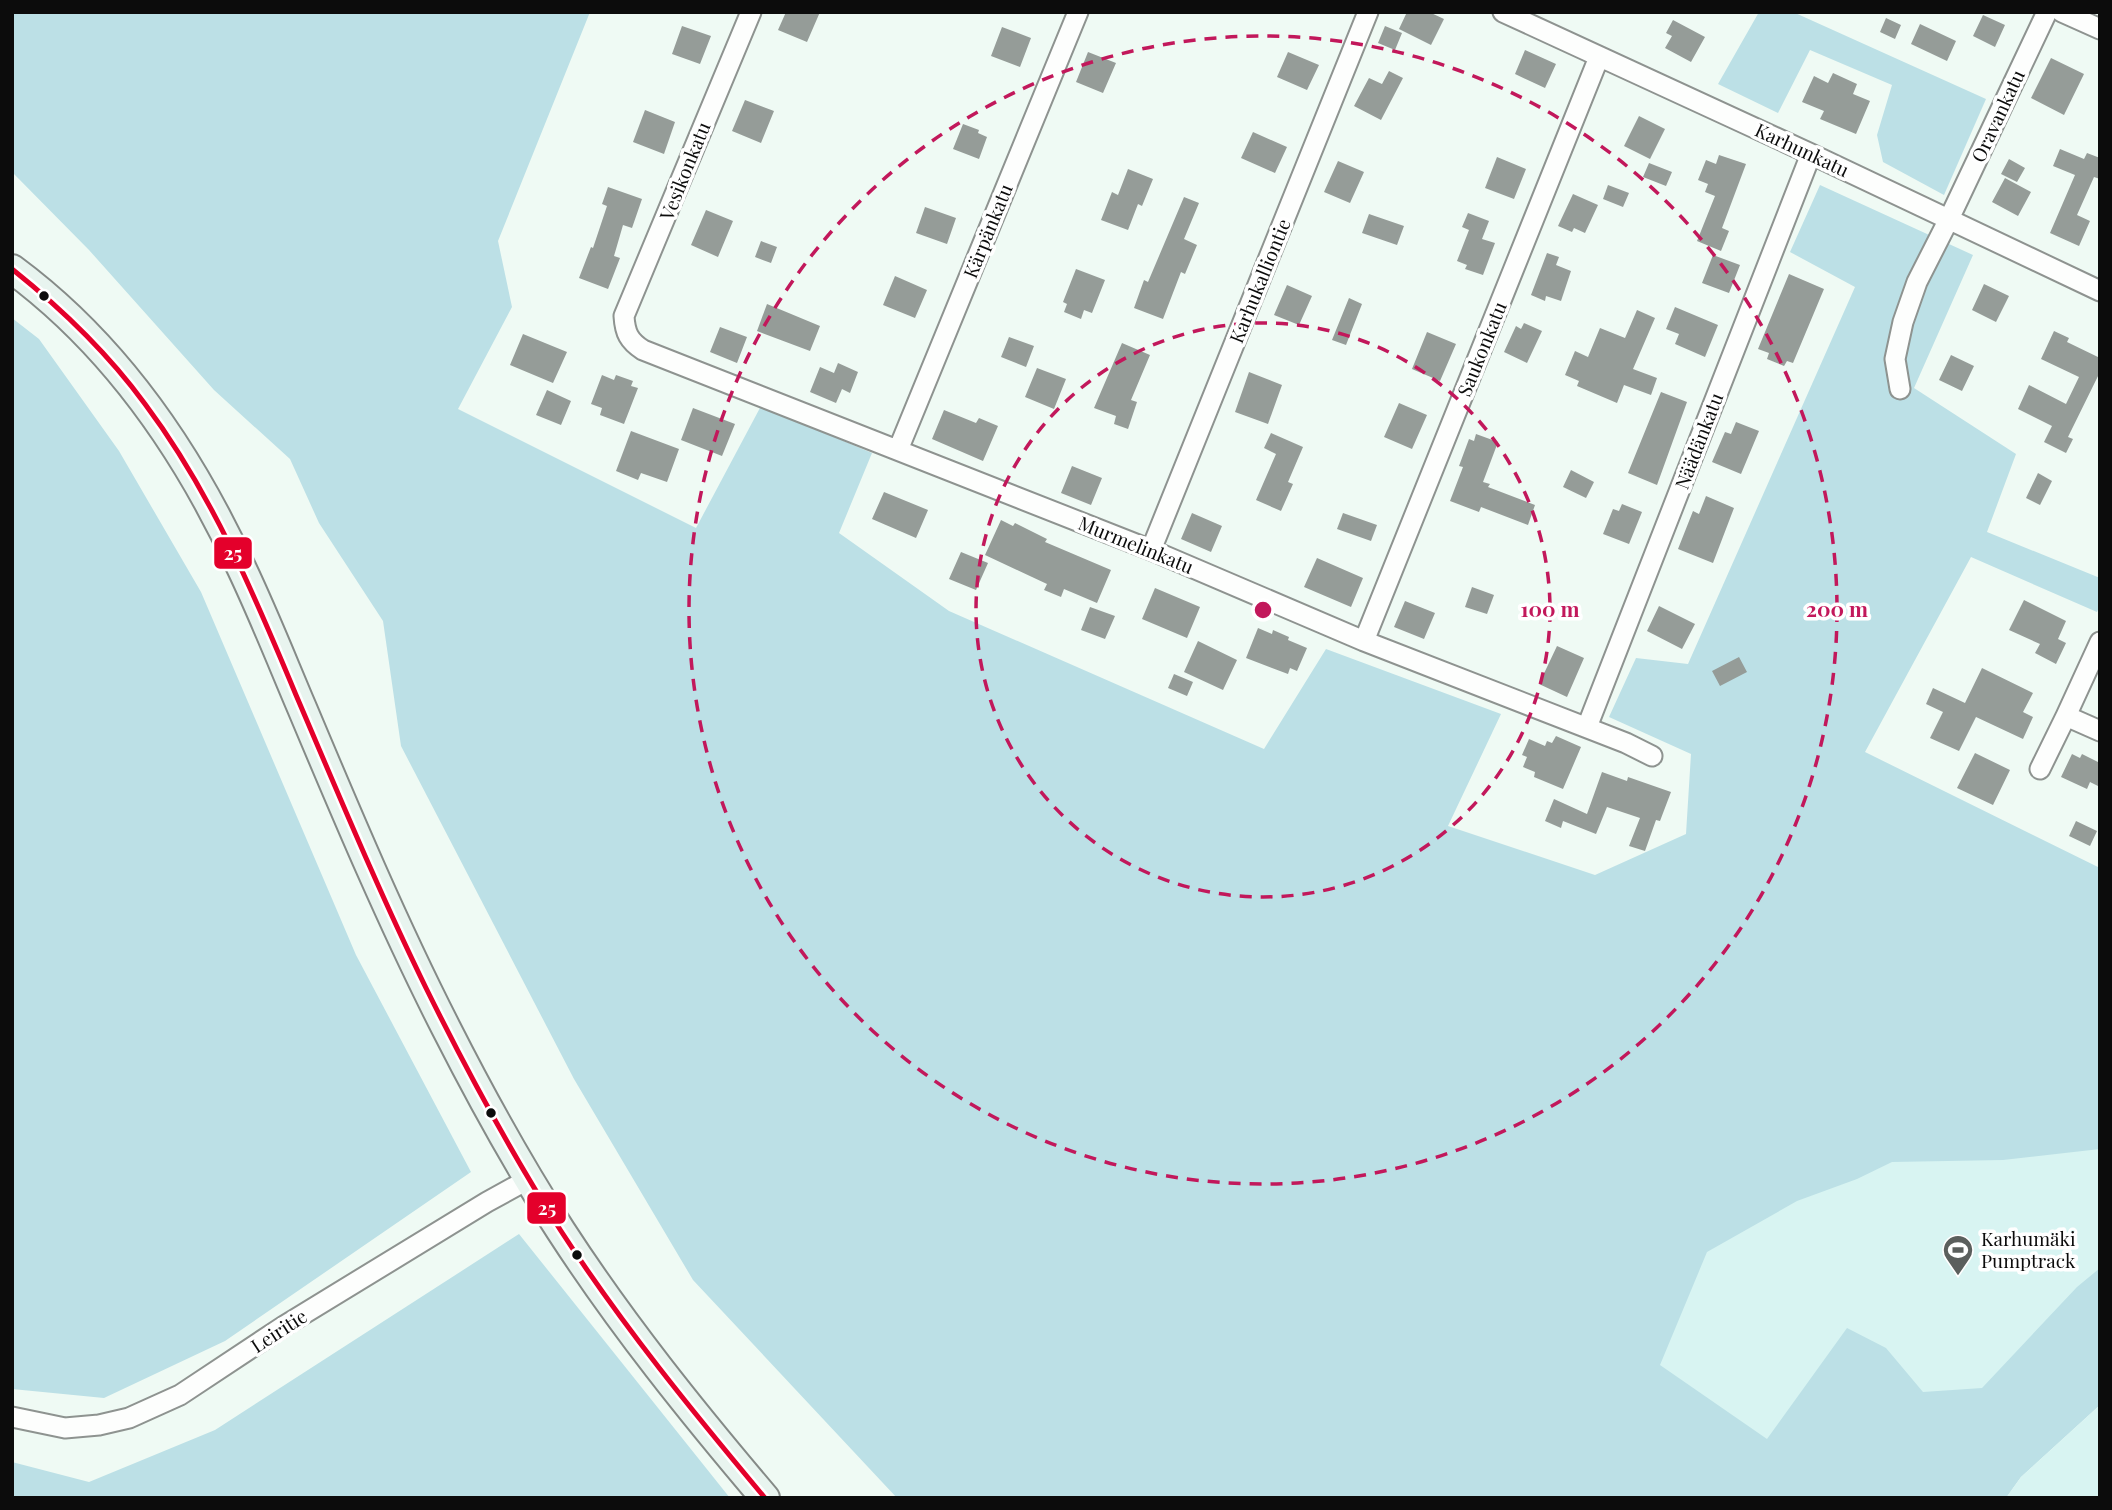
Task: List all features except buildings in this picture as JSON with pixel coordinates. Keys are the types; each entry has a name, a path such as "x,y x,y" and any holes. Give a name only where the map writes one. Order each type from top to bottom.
{"street":[{"name":"Vesikonkatu","path":"625,331 624,316 751,12"},
{"name":"Kärpänkatu","path":"898,450 1078,12"},
{"name":"Karhukalliontie","path":"1151,550 1368,12"},
{"name":"Karhunkatu","path":"1503,12 2100,291"},
{"name":"Oravankatu","path":"1899,389 1895,359 1903,322 1917,282 1950,219 2047,12"},
{"path":"2062,12 2100,29"},
{"name":"Saukonkatu","path":"1364,641 1599,57"},
{"name":"Näädänkatu","path":"1587,727 1811,154"},
{"path":"12,269 71,317 117,367 148,406 197,480 242,567 391,915 446,1027 529,1179 558,1227 619,1314 689,1408 765,1498"},
{"name":"Murmelinkatu","path":"625,331 631,342 643,350 1151,550 1364,641 1587,727 1652,756"},
{"path":"2040,769 2100,642"},
{"path":"2066,716 2100,731"},
{"name":"Leiritie","path":"12,1417 65,1427 99,1425 129,1418 180,1395 284,1326 529,1179"}],"shaded area":[{"path":"12,12 590,12 498,241 512,307 458,409 696,528 761,406 872,453 839,533 949,611 1264,749 1326,649 1501,714 1448,826 1595,875 1686,834 1691,754 1609,717 1636,658 1688,664 1855,287 1790,252 1820,185 1973,255 1914,388 2016,454 1987,532 2100,578 2100,605 2097,612 1971,557 1865,752 2100,868 2100,1405 2021,1477 2006,1498 897,1498 693,1280 574,1079 401,746 383,621 319,523 290,459 214,390 89,250 12,172"},
{"path":"1759,12 1793,12 1986,99 1944,195 1883,162 1877,135 1892,85 1810,50 1778,113 1718,84"},
{"path":"12,318 39,339 119,451 201,592 356,955 471,1172 225,1341 104,1398 12,1389"},
{"name":"Karhumäki Pumptrack","path":"2100,1149 2100,1268 2077,1287 1982,1388 1923,1392 1886,1348 1847,1328 1767,1439 1660,1365 1707,1252 1797,1201 1857,1179 1892,1162 2003,1160"},
{"path":"519,1234 730,1498 12,1498 12,1462 89,1482 215,1430"},
{"path":"2100,1405 2100,1498 2006,1498 2021,1477"}],"transit line":[{"name":"25","path":"12,269 66,316 115,367 145,404 191,472 230,545 264,619 409,952 490,1111 561,1231 608,1300 685,1401 765,1498"}],"place":[{"name":"Karhumäki Pumptrack","path":"1958,1277"}]}
